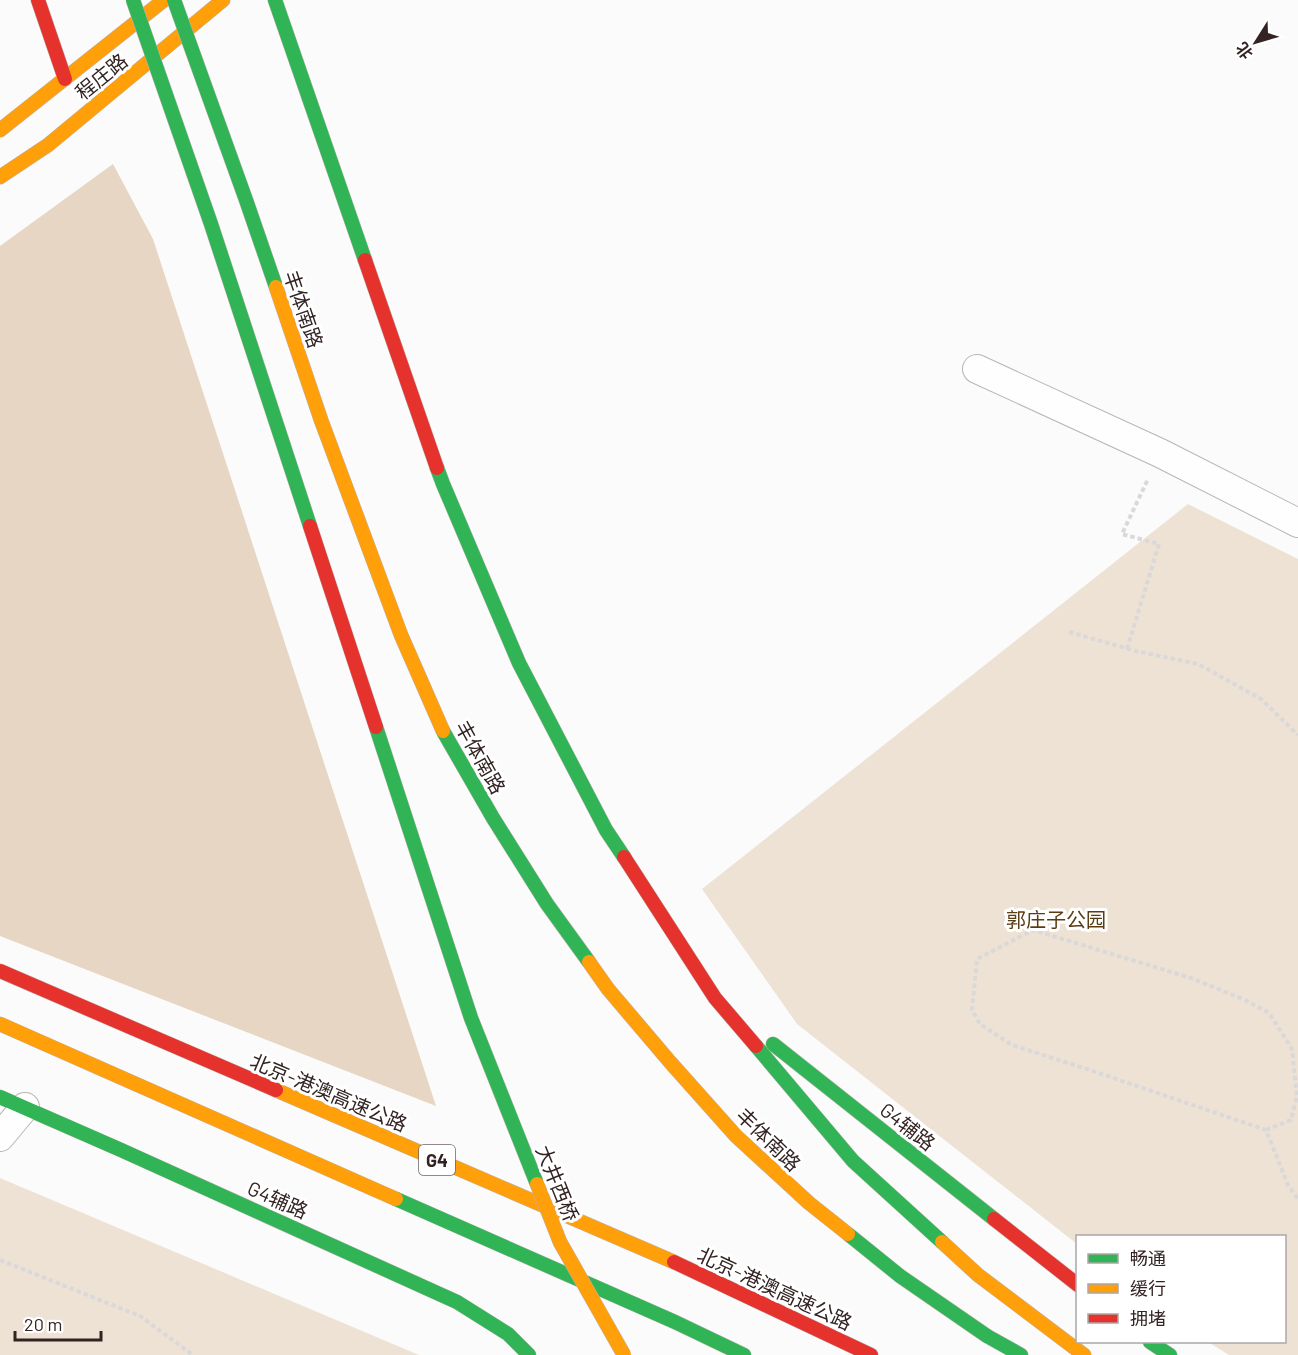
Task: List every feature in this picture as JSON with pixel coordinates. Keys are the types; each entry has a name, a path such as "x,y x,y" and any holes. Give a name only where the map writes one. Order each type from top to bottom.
{"main road":[{"path":"38,0 66,79"},
{"name":"大井西桥","path":"133,0 215,235 471,1018 560,1242 624,1355"},
{"name":"程庄路","path":"0,130 164,0"},
{"name":"丰体南路","path":"174,0 246,200 321,420 400,635 441,727 493,818 547,904 608,988 736,1136 809,1203 900,1276 987,1336 1021,1355"},
{"name":"程庄路","path":"0,177 48,145 223,0"},
{"path":"275,0 443,484 519,663 606,830 715,998 853,1161 978,1275 1084,1355"},
{"name":"北京-港澳高速公路","path":"0,971 697,1272 871,1355"},
{"name":"G4辅路","path":"715,998 1076,1284"},
{"path":"0,1024 675,1322 744,1355"},
{"name":"G4辅路","path":"13,1102 457,1302 508,1334 529,1355"},
{"path":"1153,1343 1170,1355"}],"street":[{"path":"977,369 1160,453 1298,523"},
{"path":"0,1137 13,1102"}],"path":[{"path":"1127,649 1160,544 1122,534 1160,453"},
{"path":"1069,632 1127,649 1198,664 1261,699 1298,735"},
{"path":"1266,1130 1291,1120 1297,1096 1292,1049 1269,1013 1245,1000 1191,978 1033,930 977,959 972,1010 980,1023 1012,1045 1266,1130 1288,1185 1298,1199"},
{"path":"0,1260 140,1316 193,1355"}],"green space":[{"name":"郭庄子公园","path":"1188,504 1298,559 1298,1355 1229,1355 1210,1343 1286,1343 1286,1235 1076,1235 1076,1243 797,1024 702,889"},
{"path":"0,1178 419,1355 0,1355"}],"shaded area":[{"path":"113,164 153,239 436,1106 0,936 0,246"}],"traffic: fast":[{"path":"133,0 211,224 310,526"},
{"path":"174,0 276,287"},
{"path":"275,0 365,260"},
{"path":"437,468 519,663 606,830 624,857"},
{"path":"376,727 471,1018 537,1184"},
{"path":"443,731 493,818 547,904 589,962"},
{"path":"773,1044 994,1219"},
{"path":"756,1046 853,1161 942,1242"},
{"path":"0,1097 457,1302 508,1334 529,1355"},
{"path":"396,1199 675,1322 744,1355"},
{"path":"848,1234 900,1276 987,1336"},
{"path":"987,1336 1021,1355"},
{"path":"1152,1343 1170,1355"}],"traffic: slow":[{"path":"0,130 164,0"},
{"path":"0,177 48,145 223,0"},
{"path":"276,287 321,420 401,635 443,731"},
{"path":"589,962 608,989 736,1136 809,1203 848,1234"},
{"path":"0,1024 396,1199"},
{"path":"276,1090 674,1262"},
{"path":"537,1184 560,1242 624,1355"},
{"path":"942,1242 978,1275 1084,1355"}],"traffic: jam":[{"path":"38,0 65,79"},
{"path":"365,260 437,468"},
{"path":"310,526 376,727"},
{"path":"624,857 715,998 756,1046"},
{"path":"0,971 276,1090"},
{"path":"994,1219 1076,1283"},
{"path":"674,1262 871,1355"}]}
